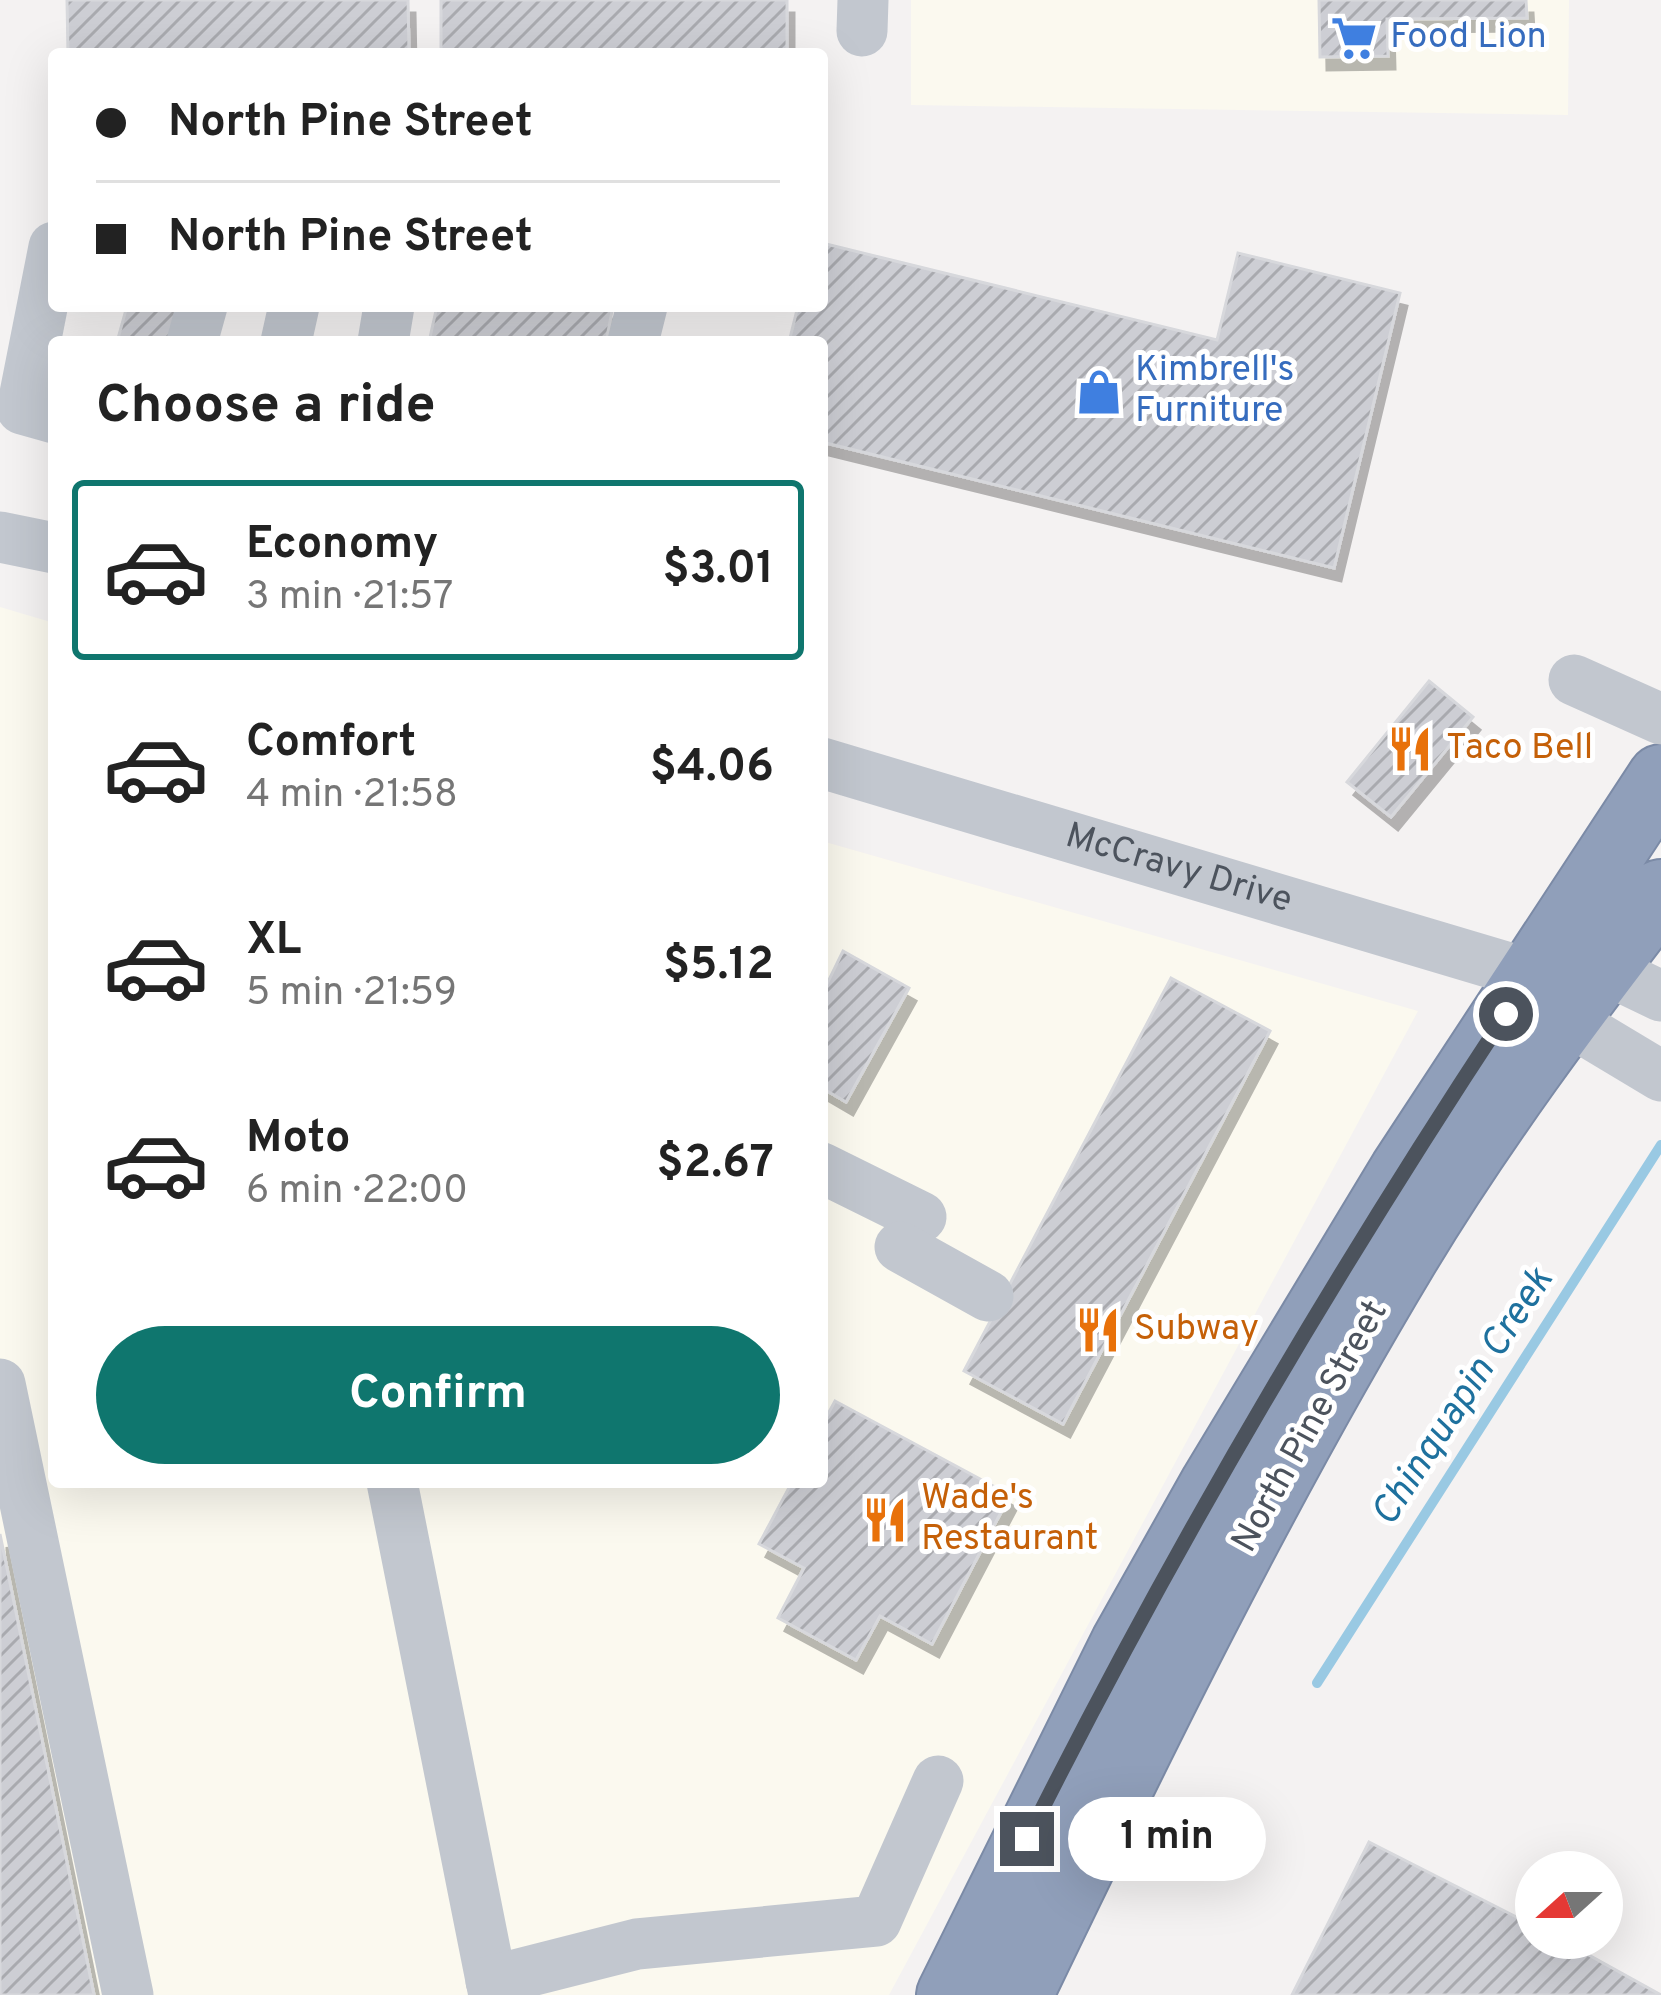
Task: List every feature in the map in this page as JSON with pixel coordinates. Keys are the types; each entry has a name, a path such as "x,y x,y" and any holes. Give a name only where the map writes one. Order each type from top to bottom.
{"highway":[{"name":"North Pine Street","path":"1019,1995 1154,1714 1394,1276 1567,987 1661,778"},
{"name":"North Pine Street","path":"950,1995 1124,1644 1403,1171 1567,987 1661,893"}],"street":[{"path":"48,278 22,410 48,416"},
{"path":"0,537 48,547"},
{"path":"1574,680 1661,719"},
{"name":"McCravy Drive","path":"828,765 1567,987"},
{"path":"1567,987 1661,995"},
{"path":"1567,987 1661,1076"},
{"path":"828,1172 988,1296"},
{"path":"0,1384 128,1995"},
{"path":"393,1488 506,1990 638,1944 877,1921 938,1781"}],"shaded area":[{"path":"911,0 1569,0 1568,115 911,105"},
{"path":"0,607 48,621 48,1488 828,1488 828,843 1418,1011 889,1995 0,1995"}],"building":[{"path":"67,0 408,0 409,48 68,48"},
{"path":"441,0 787,0 787,48 441,48"},
{"name":"Food Lion","path":"1319,0 1526,0 1527,18 1387,19 1388,56 1320,57"},
{"name":"Kimbrell's Furniture","path":"828,244 1217,340 1238,253 1400,293 1334,568 828,443 828,336 790,336 796,312 828,312"},
{"path":"125,312 183,312 175,336 119,336"},
{"path":"436,312 612,312 607,336 430,336"},
{"name":"Taco Bell","path":"1429,681 1473,717 1391,817 1347,782"},
{"path":"843,951 909,988 846,1102 828,1092 828,982"},
{"path":"1171,978 1270,1031 1063,1424 964,1371"},
{"name":"Wade's Restaurant","path":"835,1401 1010,1495 932,1644 880,1616 856,1660 778,1618 804,1568 759,1544 789,1488 828,1488 828,1414"},
{"path":"0,1534 94,1995 0,1995"},
{"path":"1369,1842 1515,1916 1515,1959 1596,1959 1661,1995 1292,1995"}],"waterway":[{"name":"Chinquapin Creek","path":"1317,1683 1661,1145"}],"place":[{"name":"Food Lion","path":"1354,38"},
{"name":"Kimbrell's Furniture","path":"1099,392"},
{"name":"Taco Bell","path":"1410,749"},
{"name":"Subway","path":"1098,1330"},
{"name":"Wade's Restaurant","path":"885,1520"}],"route":[{"path":"1027,1839 1124,1644 1214,1484 1403,1171 1506,1014"}]}
